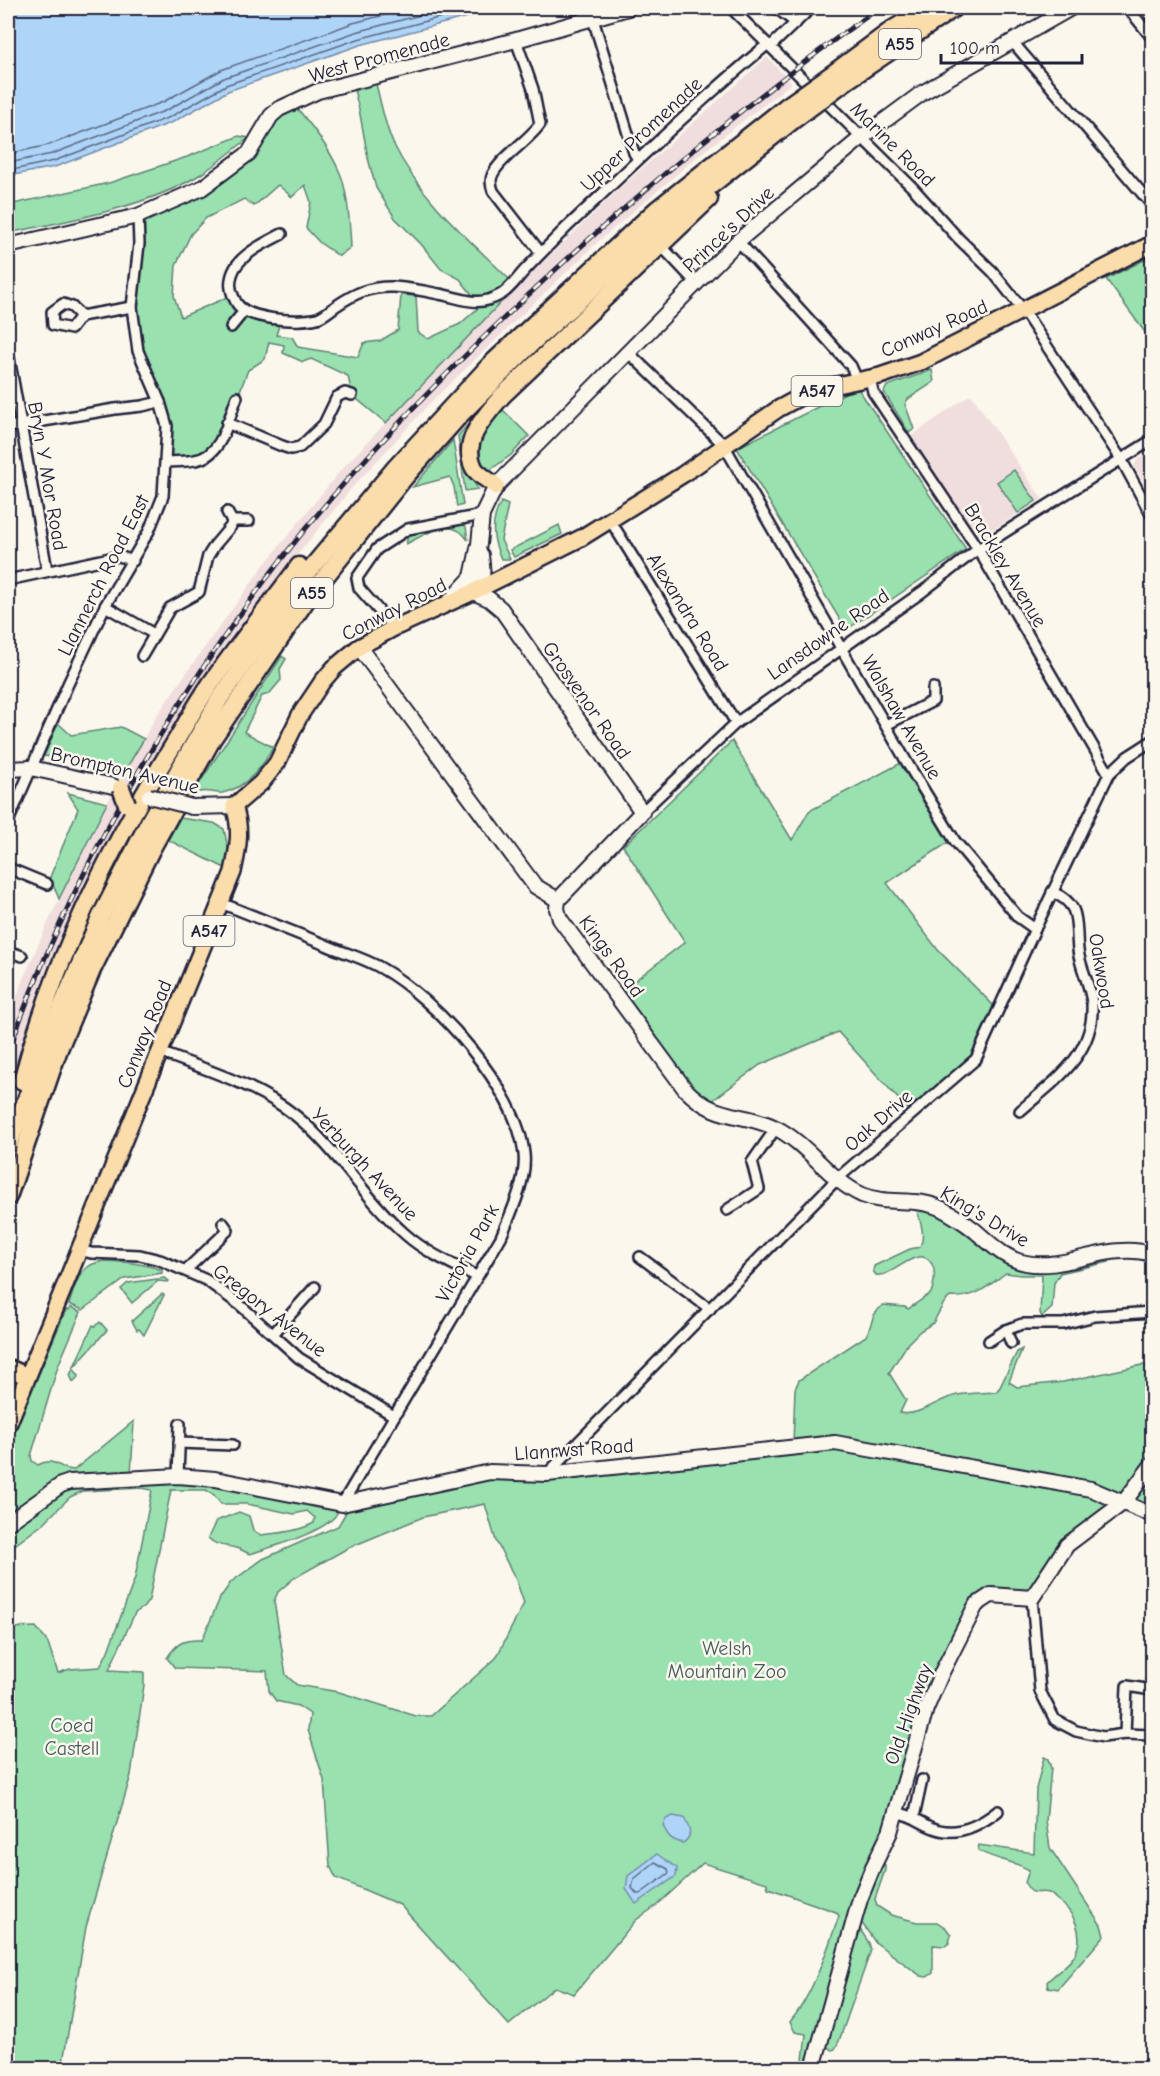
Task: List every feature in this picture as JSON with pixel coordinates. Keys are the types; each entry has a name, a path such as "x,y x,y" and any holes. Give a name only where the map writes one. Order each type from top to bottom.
{"highway":[{"name":"A55","path":"842,75 893,29 929,8"},
{"name":"A55","path":"8,1147 57,1018 101,916 150,820 219,700 308,572 396,467 490,365 656,210 842,75 954,8"},
{"name":"A55","path":"8,1197 59,1048 92,970 146,860 213,738 305,602 405,477 461,414 532,344 657,230 768,138 791,112"},
{"path":"496,486 474,469 470,450 477,426 502,396 736,175 768,138"},
{"path":"8,1137 32,1041 73,931 122,833 131,793 304,560 388,465 490,365"},
{"path":"8,1368 27,1376"}],"main road":[{"name":"West Promenade","path":"8,246 138,216 202,188 249,153 262,129 279,109 318,91 516,40 628,8"},
{"name":"Prince's Drive","path":"447,604 472,577 482,515 496,486 738,241 861,138 922,93 1011,40 1071,8"},
{"name":"Conway Road","path":"8,1425 221,903 239,848 238,817 234,806 261,783 278,763 300,716 322,682 340,662 359,647 394,628 553,554 682,475 723,445 802,396 827,387 899,370 937,355 1152,244"},
{"name":"Prince's Drive","path":"473,592 481,584 483,574 479,544"},
{"path":"501,609 497,598 502,578"},
{"name":"Grosvenor Road","path":"473,592 489,599 501,609 642,812"},
{"name":"Kings Road","path":"359,647 536,886 558,900 557,909 560,919 685,1089 700,1102 720,1113 776,1128 806,1148 838,1178"},
{"name":"Brompton Avenue","path":"8,769 31,768 192,807 234,806"},
{"name":"Lansdowne Road","path":"558,900 642,812"},
{"name":"King's Drive","path":"838,1178 851,1189 874,1199 912,1201 940,1208 972,1228 999,1251 1023,1262 1054,1263 1129,1250 1152,1254"},
{"name":"Llanrwst Road","path":"8,1523 65,1483 178,1476 214,1479 342,1504 490,1472 547,1474 835,1443 1091,1489 1152,1515"},
{"path":"1032,1598 1066,1545 1124,1502 1152,1465"},
{"name":"Old Highway","path":"813,2068 860,1899 890,1832 926,1709 942,1672 976,1605 991,1595 1032,1598"}],"street":[{"name":"Marine Road","path":"731,8 913,188 958,238 992,271 1023,310 1121,459 1152,516"},
{"path":"776,8 796,23"},
{"name":"Upper Promenade","path":"244,311 262,317 302,321 320,318 355,293 374,288 394,287 439,294 470,302 487,301 503,294 541,253 638,159 734,72 796,23 811,8"},
{"path":"1128,8 1152,38"},
{"path":"593,19 634,153 638,159"},
{"path":"516,40 533,89 540,124 535,132 495,170 490,180 492,191 541,253"},
{"path":"1011,40 1152,205"},
{"name":"Llannerch Road East","path":"8,822 105,606 150,531 163,496 167,426 160,402 138,351 132,307 139,244 138,216"},
{"path":"266,230 272,239"},
{"path":"231,327 244,311 238,306 230,290 236,265 282,234"},
{"name":"Brackley Avenue","path":"738,241 873,392 978,549 1109,774"},
{"path":"667,252 697,284"},
{"path":"81,316 132,307"},
{"name":"Bryn Y Mor Road","path":"8,352 47,570"},
{"name":"Walshaw Avenue","path":"628,352 723,445 955,841 1018,917 1035,929"},
{"path":"227,423 291,449 300,447 324,424 337,397 345,393 352,395"},
{"path":"166,462 197,460 210,455 219,446 237,397"},
{"path":"8,427 160,402"},
{"name":"Lansdowne Road","path":"642,812 736,723 922,592 978,549 1152,440"},
{"path":"142,656 170,608 199,592 208,556 215,544 228,532 232,521 227,512"},
{"path":"394,628 359,588 357,578 377,549 408,529 482,515"},
{"name":"Alexandra Road","path":"610,520 736,723"},
{"path":"232,521 249,521"},
{"path":"8,580 119,556 133,561"},
{"path":"105,606 154,634"},
{"path":"886,726 933,701 933,688"},
{"name":"Oak Drive","path":"547,1474 838,1178 976,1059 1109,774 1126,757 1152,741"},
{"path":"8,868 47,884"},
{"name":"Oakwood","path":"1020,1111 1070,1068 1084,1045 1092,1018 1092,1002 1080,963 1076,911 1069,902 1052,892"},
{"name":"Victoria Park","path":"221,903 378,966 403,981 452,1026 494,1082 510,1109 522,1139 525,1156 516,1202 501,1237 342,1504"},
{"path":"8,951 22,956"},
{"name":"Yerburgh Avenue","path":"160,1052 260,1092 280,1104 315,1133 406,1235 423,1248 476,1276"},
{"path":"728,1210 759,1190 752,1162 776,1128"},
{"path":"186,1270 228,1230 223,1223"},
{"name":"Gregory Avenue","path":"80,1250 91,1253 140,1255 186,1270 222,1291 299,1358 394,1416"},
{"path":"640,1257 710,1309"},
{"path":"273,1334 315,1287"},
{"path":"989,1341 1006,1330 1030,1323 1063,1324 1095,1316 1152,1312"},
{"path":"1006,1330 1011,1343"},
{"path":"178,1476 180,1424"},
{"path":"179,1443 233,1445"},
{"path":"1032,1598 1040,1690 1055,1720 1076,1731 1103,1737 1125,1734 1152,1735"},
{"path":"1125,1734 1127,1686 1146,1689"},
{"path":"914,1817 922,1780"},
{"path":"896,1813 914,1817 935,1828 954,1831 970,1829 987,1821 998,1811"}],"shaded area":[{"path":"767,57 792,83 698,156 598,242 434,399 352,488 246,618 150,764 142,772 122,808 120,820 64,937 30,1023 8,1107 8,1021 50,918 107,803 157,715 264,565 340,471 490,313 619,189"},
{"path":"971,394 1042,499 978,539 910,437"},
{"path":"1152,451 1152,495 1134,466 1137,460"}],"green space":[{"path":"374,76 390,135 404,163 431,201 513,283 491,300 505,298 386,423 352,395 348,376 311,359 303,362 283,353 284,345 269,342 265,359 248,370 219,446 209,455 166,462 167,426 138,351 132,307 138,216 202,188 249,153 262,129 293,103 325,145 343,180 351,247 339,256 320,243 306,228 311,202 305,185 292,197 278,185 254,206 244,199 206,218 191,234 176,265 174,296 181,317 233,295 244,311 281,319 276,335 292,337 298,347 358,357 364,343 380,341 398,330 401,295 416,296 418,332 428,339 460,324 486,301 474,297 460,279 441,269 421,244 395,218 376,188 352,82"},
{"path":"239,136 249,138 201,174 180,186 107,211 8,233 8,205 109,183 187,157"},
{"path":"1152,256 1152,342 1106,279"},
{"path":"932,370 934,382 908,399 905,404 914,429 909,433 884,392 887,386"},
{"path":"857,387 966,549 846,630 737,448"},
{"path":"501,408 529,436 511,455 490,470 483,465 480,456 481,441"},
{"path":"477,414 463,456 465,468 478,489 465,491 458,436"},
{"path":"453,440 463,505 457,507 450,477 413,487"},
{"path":"1014,470 1036,501 1018,513 997,482"},
{"path":"501,502 508,505 501,540 510,559 501,559 494,537 495,517"},
{"path":"462,523 466,527 468,540 462,533 447,528 430,532 406,544 408,535 414,532"},
{"path":"559,525 562,534 514,557 510,550"},
{"path":"282,656 286,659 280,669 281,680 269,694 262,696 244,732 273,747 264,762 239,787 222,793 195,790"},
{"path":"58,723 71,735 121,727 144,739 123,774 81,760 44,756"},
{"path":"732,741 792,840 809,811 903,762 949,842 887,883 938,950 998,1010 976,1059 912,1114 838,1032 760,1065 705,1106 616,995 685,942 623,846"},
{"path":"68,793 107,803 59,899 50,877 78,809"},
{"path":"180,818 214,823 224,829 228,848 225,868 168,840"},
{"name":"Welsh Mountain Zoo","path":"916,1208 939,1213 997,1259 1017,1268 1037,1269 1111,1258 1109,1262 1060,1273 1054,1283 1052,1308 1042,1317 1040,1313 1042,1275 1006,1273 974,1294 950,1297 933,1323 920,1331 908,1343 889,1373 906,1400 900,1413 922,1410 958,1395 996,1392 1017,1352 1022,1349 1009,1382 1017,1387 1063,1382 1142,1365 1152,1366 1152,1515 1123,1502 1067,1545 1032,1598 991,1595 945,1657 891,1815 858,1894 807,2063 803,2060 806,2034 795,2032 790,2022 813,1985 839,1916 836,1912 768,1888 767,1883 703,1863 656,1906 636,1920 574,1994 555,1987 509,2025 400,1905 336,1878 330,1866 324,1780 308,1730 310,1714 298,1706 276,1701 269,1691 267,1671 175,1668 167,1658 181,1643 202,1640 220,1598 231,1582 263,1559 338,1526 348,1509 486,1477 547,1474 793,1444 795,1389 799,1380 866,1336 874,1316 883,1305 908,1309 931,1293 934,1271 932,1264 926,1258 913,1259 883,1274 876,1275 873,1271 874,1266 910,1249 920,1247 922,1232","holes":["485,1504 496,1541 516,1580 524,1603 496,1658 431,1716 416,1716 339,1692 297,1685 286,1675 274,1601 278,1592 294,1578 348,1548 423,1517"]},
{"path":"105,1261 148,1266 162,1270 162,1273 125,1279 83,1310 69,1304 84,1270"},
{"path":"164,1278 169,1281 158,1281 132,1303 121,1289 128,1283"},
{"path":"162,1294 164,1295 144,1335 139,1329 137,1330 132,1321"},
{"path":"70,1307 81,1312 58,1366 31,1456 32,1461 38,1465 53,1462 63,1468 74,1470 134,1421 131,1475 70,1477 8,1515 8,1446 66,1310"},
{"path":"100,1322 107,1330 73,1367 93,1325"},
{"path":"73,1368 79,1376 73,1382 70,1375"},
{"name":"Coed Castell","path":"188,1481 339,1507 336,1515 316,1530 250,1554 238,1548 211,1541 208,1538 216,1521 239,1512 249,1516 253,1530 260,1535 301,1528 314,1523 315,1518 307,1511 294,1514 247,1504 221,1504 214,1495 206,1490 171,1490 149,1600 135,1613 109,1670 144,1672 144,1685 131,1775 86,1927 62,2068 8,2068 8,1628 36,1627 48,1643 58,1673 70,1669 100,1667 135,1578 152,1490 142,1488 83,1491 70,1497 43,1524 8,1550 8,1533 70,1487"},
{"path":"1044,1757 1048,1759 1051,1768 1046,1821 1050,1848 1101,1925 1104,1936 1058,1989 1048,1987 1047,1982 1074,1956 1079,1940 1073,1917 1051,1894 1030,1890 1025,1883 1029,1870 978,1850 979,1845 1034,1853 1036,1789"},
{"path":"880,1862 885,1865 885,1870 875,1899 877,1906 891,1915 917,1922 937,1922 951,1935 949,1943 945,1946 933,1945 933,1973 927,1977 921,1976 875,1942 859,1919"},
{"path":"858,1926 871,1950 839,2041 832,2050 825,2045"}],"water":[{"path":"8,8 502,8 360,45 228,91 173,122 55,167 8,176"},
{"path":"673,1816 684,1818 689,1828 688,1837 683,1843 670,1837 663,1825 666,1819"},
{"path":"657,1854 677,1868 676,1876 636,1904 626,1889 628,1876"}],"railway":[{"path":"8,1053 36,980 68,907 143,764 185,695 230,628 327,503 448,373 576,251 724,125 879,8"}]}
